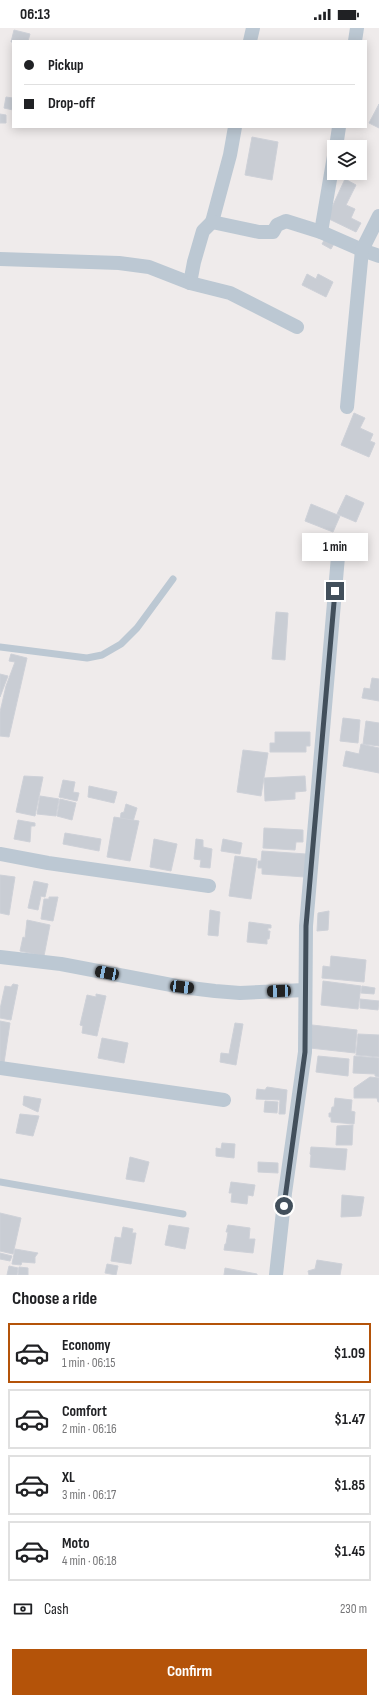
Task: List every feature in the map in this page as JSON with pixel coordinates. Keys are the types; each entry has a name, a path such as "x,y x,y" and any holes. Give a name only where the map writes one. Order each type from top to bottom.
{"street":[{"path":"250,40 253,28"},
{"path":"355,40 357,28"},
{"path":"190,283 194,262 203,231 212,222 230,155 235,128"},
{"path":"337,140 339,128"},
{"path":"321,232 330,180"},
{"path":"347,407 362,250 379,216"},
{"path":"212,222 259,232 272,232 277,225 286,221 321,232 379,256"},
{"path":"0,259 119,263 149,267 190,283 230,293 297,327"},
{"path":"276,1275 285,1192 305,1052 306,926 339,545"},
{"path":"0,854 48,863 209,886"},
{"path":"0,957 61,964 182,987 215,991 240,993 306,990"},
{"path":"0,1068 224,1100"}],"lane":[{"path":"0,647 87,658 102,655 121,644 137,628 173,579"},
{"path":"0,1182 183,1214"}],"building":[{"path":"14,30 30,34 28,40 12,40 11,42"},
{"path":"6,97 12,98 12,110 4,108"},
{"path":"379,104 379,128 369,123"},
{"path":"0,114 6,115 6,123 0,123"},
{"path":"252,137 278,142 272,180 245,175"},
{"path":"345,180 356,185 346,205 355,209 351,218 361,223 356,232 327,218"},
{"path":"326,237 335,242 331,249 322,244"},
{"path":"307,274 316,279 318,274 333,282 326,297 302,285"},
{"path":"354,413 365,418 360,428 373,434 370,441 375,443 369,457 341,445"},
{"path":"346,495 364,503 356,522 337,514"},
{"path":"311,504 340,516 333,532 305,521"},
{"path":"276,612 288,613 285,660 272,659"},
{"path":"11,654 27,658 9,737 0,736 0,712 6,686 15,662 9,661"},
{"path":"0,674 8,676 0,697"},
{"path":"372,678 379,679 379,701 362,698 364,688 370,689"},
{"path":"343,718 360,720 358,743 340,741"},
{"path":"366,721 379,723 379,746 363,744"},
{"path":"275,732 310,732 310,746 306,746 306,752 270,752 270,743 275,743"},
{"path":"361,744 379,748 379,773 343,766 346,751 359,754"},
{"path":"243,750 268,753 261,796 237,792"},
{"path":"24,776 43,777 35,816 16,812"},
{"path":"305,776 306,791 295,792 295,799 265,801 264,778"},
{"path":"63,780 75,782 73,792 79,793 77,801 59,797"},
{"path":"89,786 117,792 114,803 88,797"},
{"path":"40,796 59,799 56,816 37,814"},
{"path":"60,799 76,803 72,820 57,816"},
{"path":"126,804 137,808 132,825 120,821 121,813 124,812"},
{"path":"114,817 139,821 130,861 107,857"},
{"path":"18,820 35,823 35,826 31,826 30,842 14,839"},
{"path":"264,828 303,830 303,842 296,842 295,850 263,848"},
{"path":"65,833 101,839 99,851 63,844"},
{"path":"154,839 177,844 171,871 150,867"},
{"path":"196,839 203,840 203,847 212,849 210,868 200,867 201,860 194,859"},
{"path":"223,839 242,843 240,854 221,851"},
{"path":"262,851 306,854 305,877 262,874 262,868 258,868 258,861 261,861"},
{"path":"235,856 257,859 251,899 229,896"},
{"path":"0,875 15,877 9,915 0,913"},
{"path":"34,881 48,884 45,897 41,896 38,910 28,908"},
{"path":"49,897 58,897 53,921 41,919 44,899 49,899"},
{"path":"210,910 220,912 218,936 208,935"},
{"path":"329,911 328,930 317,931 318,913"},
{"path":"27,920 50,925 44,956 20,951 23,937 25,938"},
{"path":"249,922 271,925 271,928 268,928 268,931 270,931 267,944 247,942"},
{"path":"331,956 366,960 364,982 322,978 323,966 330,967"},
{"path":"323,981 361,986 358,1009 321,1005"},
{"path":"13,984 18,985 11,1020 0,1018 0,1009 5,986 11,987"},
{"path":"362,986 375,988 374,994 361,993"},
{"path":"96,994 106,996 97,1036 82,1033 83,1026 80,1025 87,995 96,997"},
{"path":"360,999 379,1001 378,1010 360,1008"},
{"path":"0,1021 10,1023 4,1063 0,1062"},
{"path":"235,1023 243,1024 236,1065 220,1062 221,1053 229,1054"},
{"path":"312,1025 357,1030 355,1053 310,1048"},
{"path":"358,1034 379,1035 379,1057 356,1055"},
{"path":"102,1038 128,1043 124,1063 98,1058"},
{"path":"318,1056 349,1059 348,1076 316,1072"},
{"path":"354,1056 379,1058 379,1077 375,1076 375,1074 353,1073"},
{"path":"370,1077 379,1078 379,1102 377,1098 354,1098 354,1088"},
{"path":"267,1087 287,1090 285,1114 279,1114 280,1100 256,1099 257,1089 265,1090"},
{"path":"24,1096 41,1099 38,1112 23,1105"},
{"path":"335,1098 352,1100 351,1111 355,1112 354,1124 331,1122 329,1113 331,1113 332,1107 334,1107"},
{"path":"265,1101 278,1102 277,1113 264,1112"},
{"path":"20,1114 39,1116 33,1136 16,1133"},
{"path":"353,1125 352,1145 336,1145 337,1126"},
{"path":"222,1143 235,1144 234,1158 216,1156 216,1148 221,1149"},
{"path":"311,1147 347,1149 345,1170 310,1167"},
{"path":"130,1157 149,1162 144,1182 126,1179"},
{"path":"258,1162 278,1163 278,1173 258,1172"},
{"path":"231,1182 255,1185 253,1196 248,1195 247,1204 231,1202 232,1193 229,1193"},
{"path":"342,1195 364,1197 361,1216 341,1217"},
{"path":"0,1213 21,1218 13,1254 0,1251"},
{"path":"169,1225 189,1228 185,1249 165,1245"},
{"path":"228,1225 250,1228 249,1239 255,1239 253,1253 224,1250"},
{"path":"123,1227 133,1229 132,1233 136,1233 131,1264 111,1261 115,1237 121,1238"},
{"path":"15,1249 38,1253 35,1257 35,1263 22,1262 21,1265 12,1264"},
{"path":"0,1253 12,1256 10,1261 0,1259"},
{"path":"317,1260 342,1264 340,1275 309,1275 308,1271 315,1269"},
{"path":"107,1264 118,1266 116,1275 105,1273"},
{"path":"9,1266 18,1268 17,1275 7,1275"},
{"path":"19,1267 28,1268 28,1275 18,1275"},
{"path":"225,1268 257,1274 257,1275 224,1275"}],"route":[{"path":"284,1206 305,1052 306,926 335,591"}]}
